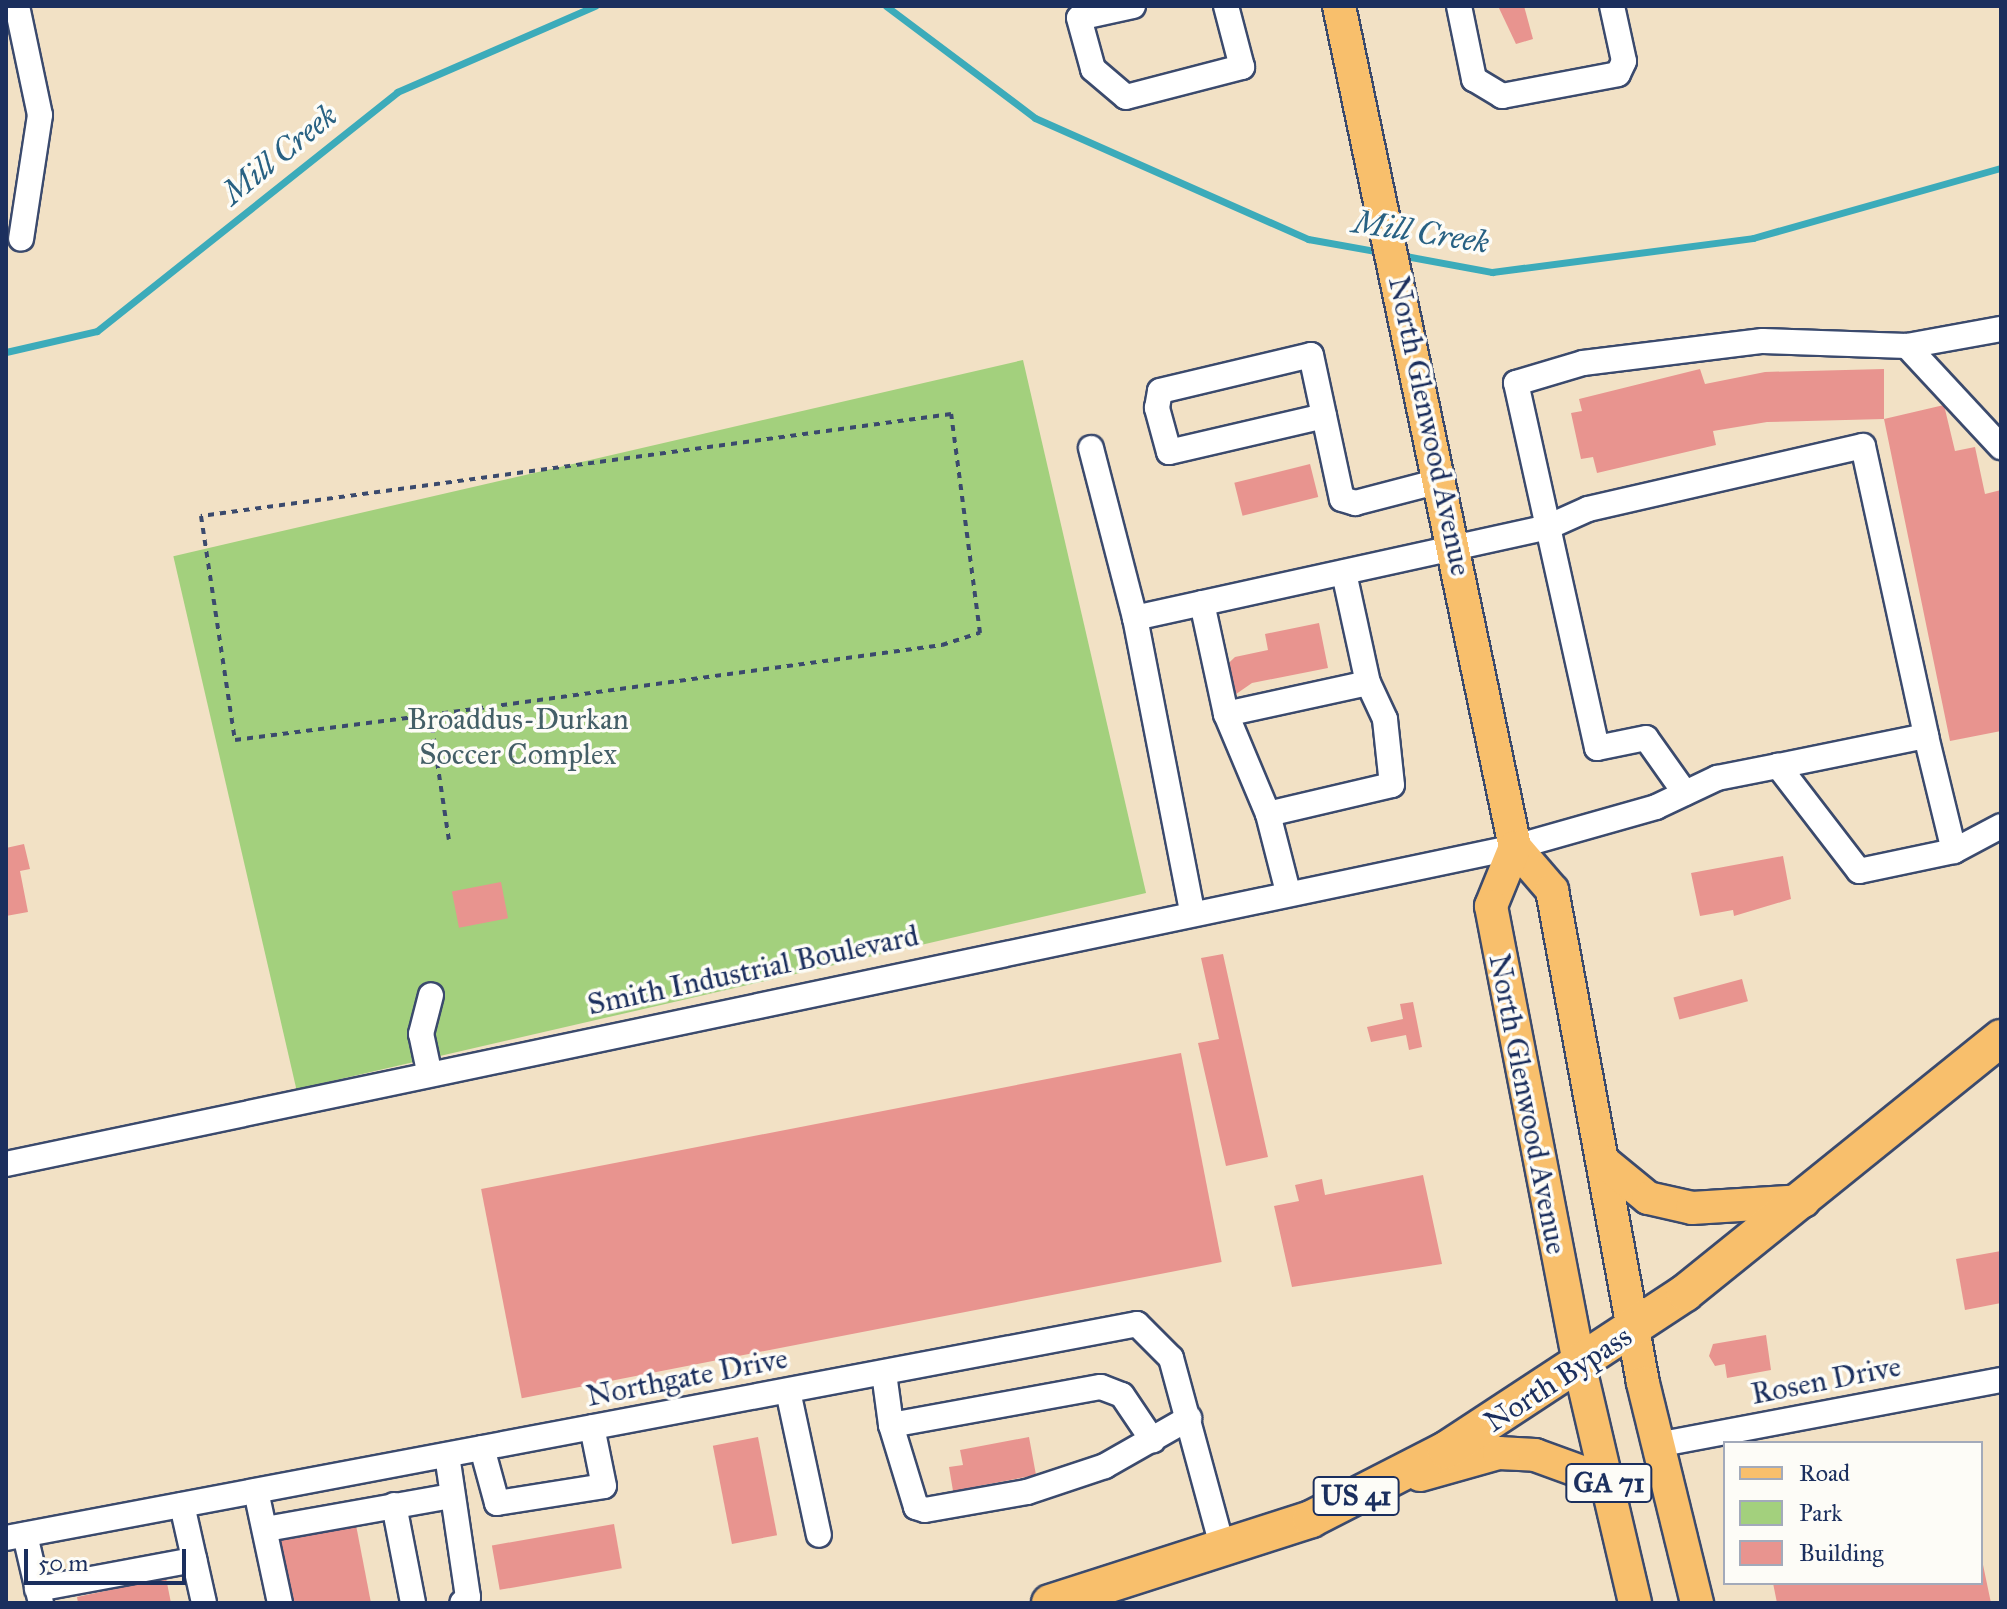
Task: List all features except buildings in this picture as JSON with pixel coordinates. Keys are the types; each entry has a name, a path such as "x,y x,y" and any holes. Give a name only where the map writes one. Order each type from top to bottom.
{"highway":[{"name":"North Bypass","path":"1050,1603 1223,1549 1356,1496 1446,1450 1634,1330 1804,1201 2001,1038"}],"main road":[{"name":"North Glenwood Avenue","path":"1339,6 1443,480 1515,847 1552,890 1634,1330"},
{"name":"North Glenwood Avenue","path":"1515,847 1491,906 1579,1364"},
{"path":"1603,1161 1648,1198 1692,1208 1804,1201"},
{"name":"GA 71","path":"1634,1330 1697,1603"},
{"name":"GA 71","path":"1579,1364 1635,1603"},
{"path":"1356,1496 1499,1453 1535,1455 1609,1482"}],"street":[{"path":"17,6 40,115 21,239"},
{"path":"1133,6 1079,18 1093,69 1126,97 1242,67 1226,6"},
{"path":"1459,6 1474,79 1502,96 1618,74 1624,61 1612,6"},
{"path":"1685,793 1646,738 1597,748 1516,383 1583,363 1763,341 1907,346 2001,329"},
{"path":"1907,346 2001,447"},
{"path":"1324,416 1169,452 1157,408 1160,391 1311,355 1342,499 1355,503 1443,480"},
{"path":"1135,618 1548,527 1588,509 1863,446 1954,851"},
{"path":"1091,448 1135,618 1192,911"},
{"path":"1268,814 1392,785 1385,719 1368,683 1344,573"},
{"path":"1202,603 1226,714 1268,814 1288,892"},
{"path":"1226,714 1368,683"},
{"name":"Smith Industrial Boulevard","path":"6,1164 429,1071 1192,911 1515,847 1778,766 1926,736"},
{"path":"1778,766 1859,871 1954,851 2001,826"},
{"path":"429,1071 421,1034 431,995"},
{"name":"Northgate Drive","path":"15,1536 1137,1324 1171,1358 1223,1549"},
{"path":"884,1373 891,1425 916,1507 925,1510 1027,1492 1153,1441 1189,1418"},
{"name":"Rosen Drive","path":"1662,1444 2001,1380"},
{"path":"891,1425 1101,1387 1122,1395 1153,1441"},
{"path":"788,1391 819,1535"},
{"path":"482,1448 497,1503 604,1486 592,1427"},
{"path":"447,1455 468,1597 462,1603"},
{"path":"256,1491 280,1603"},
{"path":"266,1529 452,1496"},
{"path":"182,1505 204,1603"},
{"path":"394,1505 413,1603"},
{"path":"15,1536 39,1596 194,1560"}],"path":[{"path":"951,414 980,633 942,645 430,715 235,740 201,516 951,414"},
{"path":"430,715 449,840"}],"green space":[{"name":"Broaddus-Durkan Soccer Complex","path":"1023,360 1146,893 296,1089 173,556"}],"waterway":[{"name":"Mill Creek","path":"6,352 97,331 397,92 595,6"},
{"name":"Mill Creek","path":"886,6 1035,118 1308,239 1380,252"},
{"name":"Mill Creek","path":"1400,255 1492,272 1753,238 2001,168"}]}
